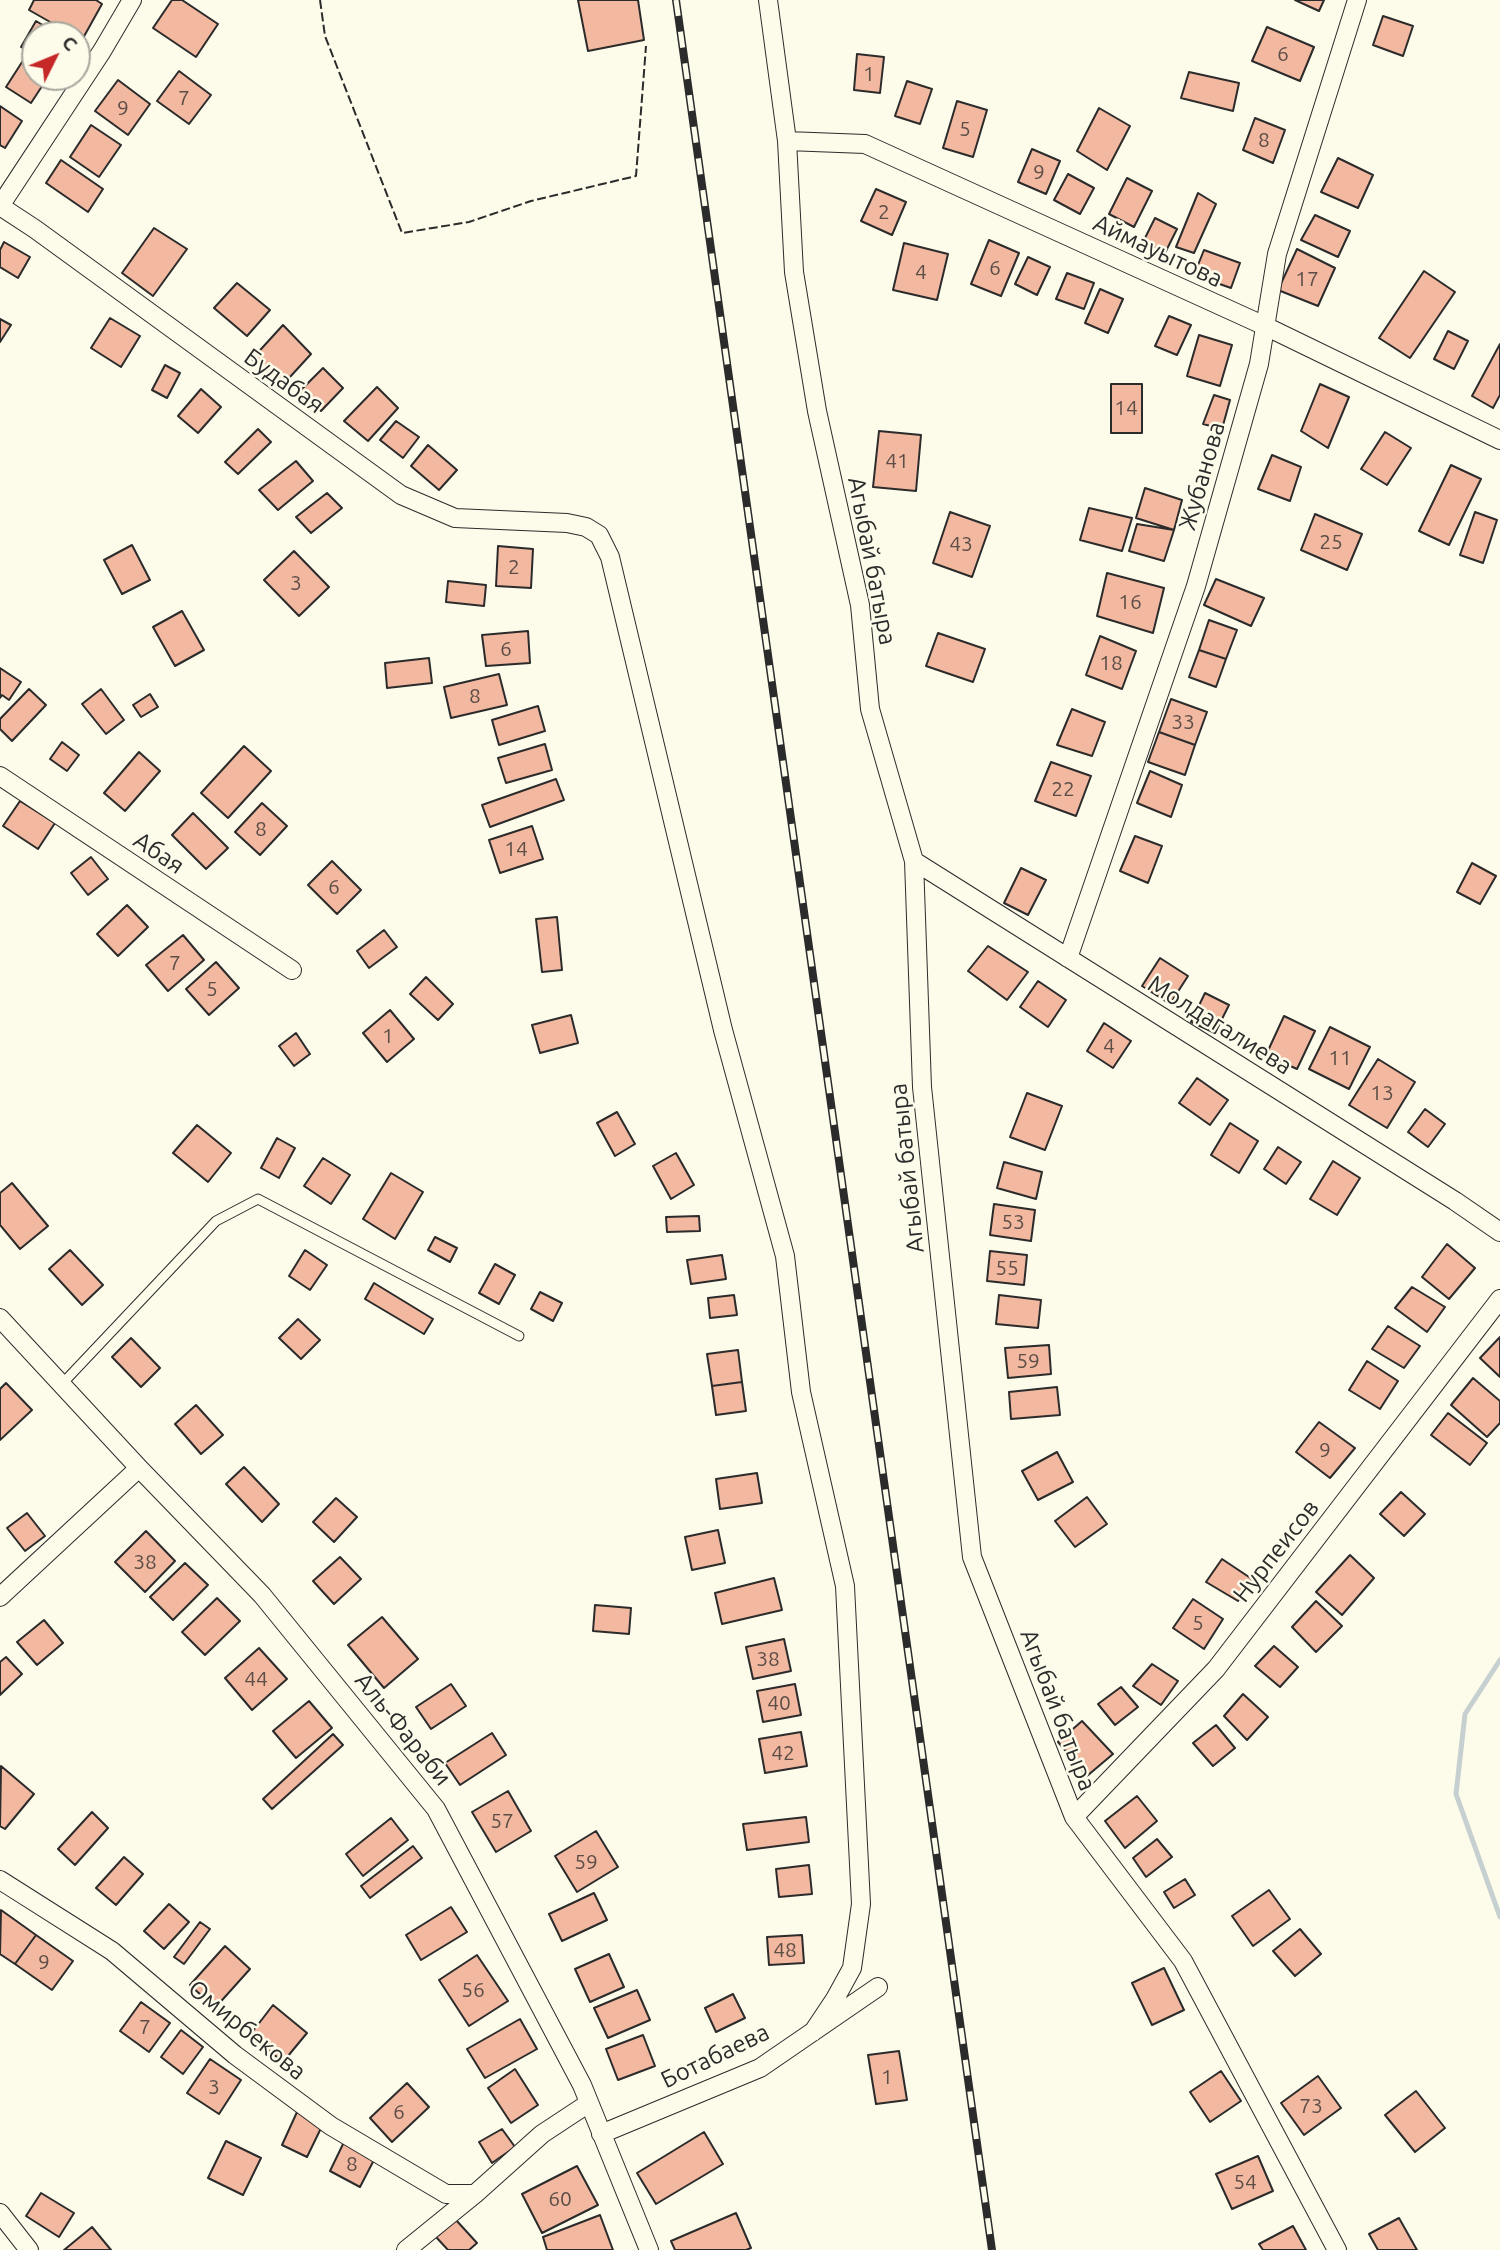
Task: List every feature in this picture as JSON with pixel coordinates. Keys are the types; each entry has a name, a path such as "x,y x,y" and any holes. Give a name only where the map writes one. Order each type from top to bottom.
{"street":[{"path":"0,206 95,62 132,0"},
{"name":"Агыбай батыра","path":"768,0 787,141 794,272 817,411 860,604 870,709 914,861 922,1087 972,1557 1074,1817 1183,1961 1336,2250"},
{"name":"Жубанова","path":"1068,958 1196,586 1259,364 1277,254 1357,0"},
{"name":"Аймауытова","path":"787,141 865,144 1265,326 1500,440"},
{"name":"Будабая","path":"0,206 401,495 455,518 567,523 586,527 599,535 610,557 723,1030 785,1256 801,1392 845,1586 861,1904 852,1968 813,2032"},
{"name":"Абая","path":"0,776 292,970"},
{"name":"Молдагалиева","path":"914,861 1500,1232"},
{"name":"Нурпеисов","path":"1074,1817 1216,1669 1500,1299"},
{"name":"Аль-Фараби","path":"0,1318 262,1595 436,1808 582,2085 649,2250"},
{"path":"0,1597 139,1468"},
{"name":"Омирбекова","path":"0,1880 112,1951 235,2055 331,2126 446,2194 475,2194"},
{"name":"Ботабаева","path":"601,2134 760,2067 878,1987"},
{"path":"406,2250 475,2194 542,2134 589,2103"},
{"path":"0,2213 29,2250"}],"lane":[{"path":"62,1384 216,1221 258,1199 519,1336"}],"building":[{"path":"34,0 96,0 102,4 91,24 91,21 48,21 29,10"},
{"path":"172,0 182,0 218,24 196,57 153,28"},
{"path":"578,0 638,0 644,40 588,51"},
{"path":"1295,0 1324,0 1319,11"},
{"path":"1383,16 1413,26 1403,56 1373,45"},
{"path":"1267,27 1314,47 1300,81 1252,61"},
{"path":"857,54 884,57 880,93 854,90"},
{"path":"21,64 21,91 39,91 31,103 6,87"},
{"path":"179,71 211,95 189,124 157,101"},
{"path":"1189,72 1239,83 1233,111 1181,98"},
{"path":"118,80 150,104 128,135 95,111"},
{"path":"907,81 932,89 920,124 895,116"},
{"path":"957,101 987,110 973,157 943,148"},
{"path":"0,106 22,121 5,148 0,145"},
{"path":"1099,108 1130,126 1107,170 1077,151"},
{"path":"1255,118 1285,130 1273,163 1243,150"},
{"path":"91,125 121,145 99,177 70,157"},
{"path":"1032,149 1060,161 1046,194 1018,182"},
{"path":"1338,158 1373,175 1358,208 1321,192"},
{"path":"61,160 103,189 88,212 46,183"},
{"path":"1068,174 1094,188 1080,214 1054,200"},
{"path":"1127,178 1152,191 1134,227 1109,214"},
{"path":"876,189 906,202 892,235 861,221"},
{"path":"1198,193 1216,204 1194,253 1176,247"},
{"path":"1315,215 1350,231 1338,257 1301,240"},
{"path":"1155,218 1177,229 1165,253 1143,242"},
{"path":"154,228 187,249 153,296 122,273"},
{"path":"989,240 1019,253 1001,296 971,284"},
{"path":"4,242 30,257 18,278 0,267 0,250"},
{"path":"904,243 948,254 937,300 893,290"},
{"path":"1297,249 1335,268 1318,306 1278,290"},
{"path":"1204,250 1240,263 1231,288 1194,275"},
{"path":"1028,257 1050,267 1037,295 1015,284"},
{"path":"1424,271 1455,292 1410,358 1379,338"},
{"path":"1067,273 1094,283 1084,309 1056,299"},
{"path":"237,283 270,310 247,336 214,308"},
{"path":"1100,289 1123,299 1108,333 1085,323"},
{"path":"1169,316 1191,325 1177,355 1155,346"},
{"path":"110,318 140,336 121,367 91,348"},
{"path":"0,319 11,325 0,342"},
{"path":"283,325 311,354 279,389 252,359"},
{"path":"1448,331 1468,341 1454,369 1434,359"},
{"path":"1199,335 1232,345 1220,386 1187,376"},
{"path":"1500,344 1500,395 1493,408 1472,396"},
{"path":"165,365 180,373 167,398 152,390"},
{"path":"323,368 343,388 321,411 300,391"},
{"path":"1111,384 1142,384 1142,433 1111,433"},
{"path":"1320,384 1349,397 1328,448 1301,431"},
{"path":"377,387 398,408 368,441 344,421"},
{"path":"201,389 221,407 198,433 178,416"},
{"path":"1214,395 1230,400 1222,429 1203,424"},
{"path":"396,421 419,437 403,458 380,440"},
{"path":"258,429 271,442 238,474 225,462"},
{"path":"879,431 921,435 916,491 873,487"},
{"path":"1385,432 1411,448 1387,485 1361,469"},
{"path":"428,445 457,470 439,490 411,466"},
{"path":"1272,455 1301,467 1290,501 1258,489"},
{"path":"296,461 313,481 278,510 259,490"},
{"path":"1451,465 1481,479 1449,545 1419,531"},
{"path":"1145,488 1182,500 1174,530 1136,518"},
{"path":"327,493 342,508 311,533 296,517"},
{"path":"1089,508 1132,518 1122,551 1080,540"},
{"path":"950,512 990,526 972,577 933,563"},
{"path":"1475,512 1497,520 1483,563 1460,555"},
{"path":"1315,514 1362,534 1347,570 1301,550"},
{"path":"1137,524 1174,530 1164,561 1129,551"},
{"path":"132,545 150,580 122,594 104,560"},
{"path":"498,546 533,549 531,588 496,586"},
{"path":"294,551 329,587 299,616 264,580"},
{"path":"1107,573 1164,588 1153,633 1097,616"},
{"path":"1216,579 1264,598 1251,626 1204,605"},
{"path":"448,581 486,585 484,606 446,602"},
{"path":"182,611 204,650 175,666 153,627"},
{"path":"1209,620 1237,630 1226,659 1199,650"},
{"path":"528,631 530,663 486,666 482,635"},
{"path":"938,633 985,649 973,682 926,666"},
{"path":"1100,636 1136,651 1122,689 1086,675"},
{"path":"1199,650 1226,659 1216,687 1189,677"},
{"path":"429,658 432,683 387,688 385,663"},
{"path":"0,668 21,682 9,700 2,695 0,698"},
{"path":"499,674 507,705 451,718 444,687"},
{"path":"29,689 46,705 12,741 0,729 0,719"},
{"path":"101,689 124,720 106,734 82,704"},
{"path":"150,694 158,707 141,717 133,705"},
{"path":"1171,699 1207,712 1195,745 1159,732"},
{"path":"538,706 545,731 499,745 492,720"},
{"path":"1072,709 1105,722 1092,756 1057,745"},
{"path":"1159,732 1195,745 1185,775 1148,762"},
{"path":"62,742 79,755 67,771 50,759"},
{"path":"545,744 552,770 506,783 498,758"},
{"path":"244,746 271,771 228,818 201,793"},
{"path":"139,752 160,771 125,811 104,793"},
{"path":"1051,762 1091,776 1076,816 1035,801"},
{"path":"1150,771 1182,785 1171,817 1137,803"},
{"path":"556,779 564,800 490,827 482,805"},
{"path":"20,801 55,823 38,849 3,826"},
{"path":"262,803 287,826 260,855 235,832"},
{"path":"193,813 228,848 206,869 172,835"},
{"path":"532,826 543,859 500,873 489,840"},
{"path":"1135,836 1162,846 1148,883 1120,871"},
{"path":"91,857 108,879 88,895 71,873"},
{"path":"332,861 361,890 337,914 308,885"},
{"path":"1472,863 1496,876 1480,904 1457,892"},
{"path":"1021,868 1046,880 1028,915 1004,903"},
{"path":"127,905 148,927 118,956 97,934"},
{"path":"557,917 562,970 542,972 536,919"},
{"path":"384,930 397,947 369,968 357,951"},
{"path":"183,935 204,960 168,991 146,965"},
{"path":"988,946 1028,972 1007,1000 968,971"},
{"path":"1160,958 1188,976 1170,1004 1142,986"},
{"path":"216,962 239,988 209,1015 186,989"},
{"path":"426,977 453,1004 438,1020 410,994"},
{"path":"1038,981 1066,1000 1048,1027 1020,1007"},
{"path":"1205,993 1229,1005 1215,1033 1191,1022"},
{"path":"390,1010 414,1039 387,1062 363,1033"},
{"path":"571,1015 578,1043 540,1053 532,1025"},
{"path":"1284,1016 1315,1031 1297,1069 1266,1055"},
{"path":"1104,1023 1131,1041 1113,1068 1087,1051"},
{"path":"1330,1027 1370,1047 1349,1089 1309,1069"},
{"path":"296,1033 310,1054 294,1066 279,1046"},
{"path":"1378,1059 1415,1082 1387,1128 1349,1105"},
{"path":"1197,1078 1228,1100 1210,1125 1179,1103"},
{"path":"1027,1093 1062,1106 1045,1150 1010,1137"},
{"path":"1425,1109 1445,1124 1428,1147 1408,1132"},
{"path":"617,1112 635,1144 615,1156 597,1123"},
{"path":"1230,1123 1258,1141 1239,1173 1211,1155"},
{"path":"197,1125 231,1153 208,1182 173,1153"},
{"path":"277,1138 295,1148 279,1178 261,1168"},
{"path":"1278,1147 1301,1162 1286,1184 1264,1169"},
{"path":"676,1153 694,1185 671,1199 653,1166"},
{"path":"323,1158 350,1175 331,1204 304,1186"},
{"path":"1333,1161 1360,1178 1337,1215 1310,1199"},
{"path":"1004,1162 1042,1172 1036,1199 997,1188"},
{"path":"391,1173 423,1192 395,1239 363,1219"},
{"path":"12,1183 48,1226 20,1249 0,1225 0,1193"},
{"path":"994,1204 1035,1210 1031,1241 990,1235"},
{"path":"699,1216 700,1231 667,1232 666,1217"},
{"path":"435,1237 457,1248 450,1262 428,1250"},
{"path":"1447,1244 1475,1268 1449,1299 1422,1277"},
{"path":"70,1250 103,1285 82,1305 49,1269"},
{"path":"305,1250 327,1265 310,1290 289,1276"},
{"path":"990,1251 1027,1255 1024,1285 987,1281"},
{"path":"722,1255 726,1279 691,1284 687,1260"},
{"path":"495,1264 515,1275 499,1304 479,1293"},
{"path":"374,1283 433,1319 424,1334 365,1299"},
{"path":"1412,1287 1445,1307 1427,1332 1395,1308"},
{"path":"540,1292 562,1303 553,1321 531,1309"},
{"path":"734,1295 737,1315 710,1318 708,1298"},
{"path":"999,1295 1041,1300 1038,1328 996,1324"},
{"path":"298,1319 320,1340 301,1359 279,1338"},
{"path":"1388,1326 1420,1346 1404,1368 1372,1349"},
{"path":"1500,1337 1500,1377 1480,1358"},
{"path":"131,1338 160,1368 141,1387 112,1357"},
{"path":"1049,1345 1051,1374 1008,1378 1005,1348"},
{"path":"738,1350 742,1382 712,1386 707,1354"},
{"path":"1367,1361 1398,1381 1380,1409 1349,1390"},
{"path":"1473,1378 1500,1401 1500,1423 1487,1437 1451,1405"},
{"path":"742,1382 746,1411 716,1415 712,1386"},
{"path":"6,1383 32,1410 0,1440 0,1389"},
{"path":"1057,1387 1060,1415 1011,1419 1009,1392"},
{"path":"196,1405 223,1435 201,1454 175,1424"},
{"path":"1448,1413 1487,1443 1470,1465 1431,1435"},
{"path":"1319,1422 1355,1448 1330,1478 1296,1452"},
{"path":"1057,1452 1073,1482 1038,1500 1022,1471"},
{"path":"244,1467 279,1504 262,1522 226,1484"},
{"path":"757,1473 762,1503 720,1509 716,1479"},
{"path":"1401,1492 1425,1514 1404,1536 1380,1514"},
{"path":"1087,1497 1107,1524 1075,1547 1055,1521"},
{"path":"336,1498 357,1517 334,1542 313,1522"},
{"path":"27,1513 45,1536 25,1551 7,1528"},
{"path":"718,1530 725,1563 692,1570 685,1537"},
{"path":"146,1531 175,1561 145,1592 115,1562"},
{"path":"1350,1555 1374,1578 1342,1615 1316,1592"},
{"path":"340,1557 361,1579 334,1604 313,1581"},
{"path":"1222,1559 1252,1579 1238,1601 1206,1582"},
{"path":"185,1563 208,1585 173,1620 150,1597"},
{"path":"774,1578 782,1610 722,1624 715,1593"},
{"path":"217,1598 240,1621 205,1655 182,1632"},
{"path":"1193,1599 1223,1619 1204,1649 1173,1628"},
{"path":"1316,1601 1342,1626 1316,1652 1292,1627"},
{"path":"595,1605 631,1608 629,1634 593,1631"},
{"path":"382,1617 418,1659 384,1688 348,1645"},
{"path":"44,1620 63,1643 37,1665 17,1642"},
{"path":"784,1639 791,1671 753,1679 746,1647"},
{"path":"1274,1646 1298,1667 1280,1687 1255,1666"},
{"path":"259,1648 287,1679 252,1710 225,1678"},
{"path":"6,1657 22,1674 0,1695 0,1662"},
{"path":"1152,1664 1178,1681 1161,1705 1133,1686"},
{"path":"451,1684 466,1706 431,1729 416,1707"},
{"path":"795,1684 801,1715 763,1722 757,1691"},
{"path":"1121,1687 1138,1707 1115,1725 1098,1704"},
{"path":"1243,1694 1268,1717 1247,1740 1224,1716"},
{"path":"309,1701 332,1728 296,1758 273,1731"},
{"path":"1082,1721 1113,1754 1087,1776 1058,1742"},
{"path":"1216,1725 1235,1748 1213,1766 1193,1743"},
{"path":"801,1732 807,1766 765,1773 759,1739"},
{"path":"492,1733 506,1755 460,1785 445,1763"},
{"path":"333,1734 343,1745 272,1809 263,1799"},
{"path":"1,1766 34,1794 5,1829 0,1826"},
{"path":"508,1791 531,1831 496,1852 472,1812"},
{"path":"1137,1796 1157,1821 1125,1848 1105,1821"},
{"path":"92,1812 108,1828 75,1865 58,1849"},
{"path":"806,1817 809,1842 747,1850 743,1824"},
{"path":"391,1818 408,1840 363,1876 346,1854"},
{"path":"596,1831 618,1867 577,1892 555,1856"},
{"path":"1157,1839 1172,1857 1146,1877 1133,1858"},
{"path":"413,1846 422,1858 370,1898 361,1886"},
{"path":"124,1857 143,1874 116,1905 96,1888"},
{"path":"809,1865 812,1894 779,1897 776,1869"},
{"path":"1185,1879 1195,1895 1174,1908 1164,1892"},
{"path":"1269,1890 1290,1919 1253,1946 1232,1916"},
{"path":"594,1893 607,1920 562,1941 549,1914"},
{"path":"169,1904 189,1922 164,1949 144,1931"},
{"path":"451,1907 467,1932 421,1960 406,1935"},
{"path":"1,1910 36,1935 15,1964 0,1954"},
{"path":"200,1922 210,1929 184,1964 174,1957"},
{"path":"1300,1929 1321,1954 1295,1976 1273,1951"},
{"path":"36,1935 73,1961 52,1990 15,1964"},
{"path":"802,1935 804,1963 769,1965 767,1937"},
{"path":"225,1946 250,1969 215,2008 190,1985"},
{"path":"609,1954 624,1987 590,2002 575,1969"},
{"path":"477,1955 508,2001 469,2026 439,1980"},
{"path":"1164,1968 1184,2010 1152,2025 1132,1983"},
{"path":"637,1990 650,2020 608,2038 594,2008"},
{"path":"733,1994 745,2018 716,2032 705,2008"},
{"path":"141,2002 170,2023 149,2052 120,2031"},
{"path":"273,2005 307,2033 283,2062 250,2035"},
{"path":"520,2019 537,2049 485,2078 467,2049"},
{"path":"181,2030 203,2047 183,2074 161,2057"},
{"path":"643,2035 655,2066 618,2080 606,2049"},
{"path":"899,2051 907,2100 876,2104 868,2055"},
{"path":"210,2059 241,2080 219,2114 187,2093"},
{"path":"515,2069 538,2105 511,2123 488,2088"},
{"path":"1221,2071 1241,2101 1210,2122 1190,2092"},
{"path":"1318,2076 1341,2108 1304,2135 1281,2103"},
{"path":"407,2083 429,2107 392,2142 370,2118"},
{"path":"1416,2091 1445,2128 1415,2152 1385,2115"},
{"path":"297,2112 323,2124 307,2157 282,2145"},
{"path":"502,2129 515,2147 492,2163 479,2142"},
{"path":"704,2132 723,2164 656,2204 637,2173"},
{"path":"226,2141 261,2158 243,2195 208,2178"},
{"path":"344,2142 375,2158 360,2187 330,2171"},
{"path":"1258,2156 1273,2191 1232,2209 1216,2174"},
{"path":"577,2166 598,2205 542,2233 522,2194"},
{"path":"41,2193 74,2213 59,2237 26,2216"},
{"path":"736,2213 751,2248 675,2250 671,2241"},
{"path":"600,2215 613,2250 547,2250 543,2237"},
{"path":"1399,2218 1417,2250 1378,2250 1369,2234"},
{"path":"456,2220 477,2243 469,2250 448,2250 436,2237"},
{"path":"1293,2226 1306,2250 1263,2250 1259,2244"},
{"path":"92,2227 111,2250 64,2250"}],"waterway":[{"path":"1500,1660 1465,1714 1456,1794 1500,1917"}],"railway":[{"path":"676,0 992,2250"}],"fence":[{"path":"320,0 325,36 402,233 469,222 531,201 636,176 646,46"}]}
